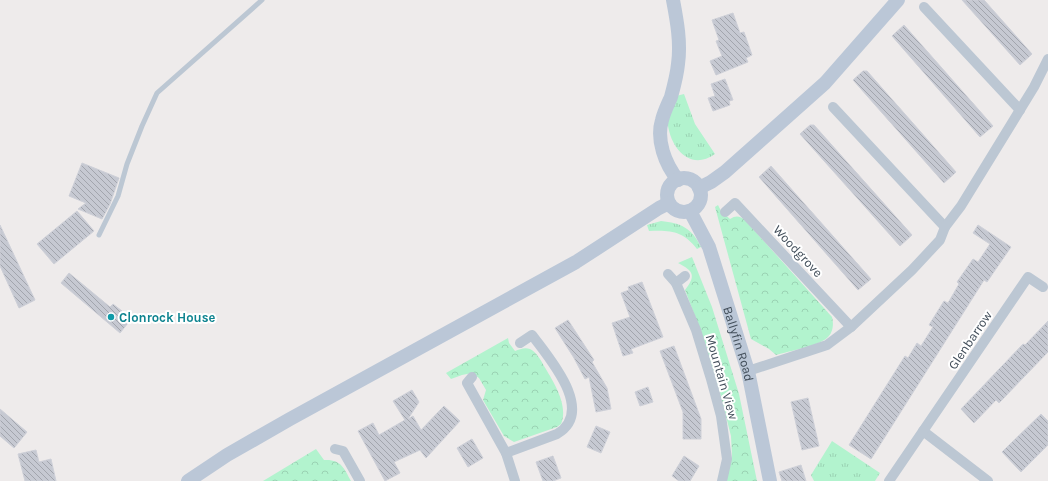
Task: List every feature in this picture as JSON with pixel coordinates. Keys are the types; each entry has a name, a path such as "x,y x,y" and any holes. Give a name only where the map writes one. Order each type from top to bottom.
{"street":[{"path":"673,0 679,43 678,63 675,84 662,119 660,130 661,143 670,171 678,180"},
{"path":"699,188 725,172 825,83 898,0"},
{"path":"924,7 1020,110"},
{"path":"748,371 827,345 851,327 912,270 940,240 945,228 961,206 1034,87 1048,59"},
{"path":"833,107 945,228"},
{"path":"688,179 699,188 701,199 699,204 690,211 680,212 669,203 667,194 668,189 670,185 678,180 688,179"},
{"path":"188,481 290,419 576,262 669,203"},
{"name":"Woodgrove","path":"725,212 735,203 851,327"},
{"name":"Ballyfin Road","path":"690,211 709,247 748,371 770,481"},
{"name":"Mountain View","path":"668,274 676,283 702,348 721,416 727,459 722,481"},
{"path":"676,283 685,276"},
{"name":"Glenbarrow","path":"889,481 1028,277 1043,287"},
{"path":"506,453 557,434 568,425 572,415 572,406 566,386 532,335 520,342"},
{"path":"472,378 467,383 506,453 515,481"},
{"path":"923,431 988,481"},
{"path":"335,449 343,452 360,481"}],"lane":[{"path":"99,235 118,196 127,164 157,93 262,0"}],"green space":[{"path":"684,94 695,124 715,154 706,159 691,159 684,155 678,150 670,135 668,123 676,96"},
{"path":"718,205 721,211 730,219 738,216 745,220 832,317 833,323 831,334 827,338 810,346 776,355 769,349 751,339 715,207"},
{"path":"661,221 680,225 690,231 701,247 697,249 687,238 676,233 649,231 647,225"},
{"path":"692,257 712,307 739,394 757,481 726,481 732,456 731,436 719,389 698,324 685,290 691,281 692,274 678,263"},
{"path":"508,338 509,343 515,351 522,348 528,348 538,356 559,394 563,409 561,424 557,427 514,442 504,436 483,400 486,390 479,378 472,373 451,379 446,373"},
{"path":"832,441 880,473 875,481 814,481 811,475"},
{"path":"316,449 324,460 334,461 341,465 351,481 263,481"}],"building":[{"path":"962,0 984,0 1032,54 1020,65"},
{"path":"733,13 740,33 744,32 752,55 746,58 748,62 716,75 710,61 722,56 716,41 719,40 712,20"},
{"path":"904,25 993,126 980,137 892,36"},
{"path":"863,71 867,71 956,172 944,183 853,80"},
{"path":"725,79 733,100 729,101 730,105 713,111 708,98 715,96 711,84"},
{"path":"810,125 814,125 912,235 900,246 800,134"},
{"path":"82,163 119,178 110,204 102,219 78,209 86,203 69,196"},
{"path":"771,166 871,279 858,290 759,177"},
{"path":"77,211 94,231 54,264 37,244"},
{"path":"0,225 35,300 19,308 0,266"},
{"path":"978,225 1011,247 987,282 984,280 871,459 849,445 905,356 908,358 917,343 921,346 933,327 929,325 944,301 948,303 959,284 957,282 973,259 978,262 990,244 973,233"},
{"path":"69,273 110,307 113,304 122,311 119,315 128,323 120,333 61,283"},
{"path":"642,282 663,337 631,349 633,353 623,356 612,323 630,317 621,293 629,290 628,287"},
{"path":"568,320 594,360 592,362 607,388 611,409 596,412 589,377 585,379 555,328"},
{"path":"1048,321 1048,352 999,403 996,400 974,423 961,409 1023,344 1025,345"},
{"path":"674,346 701,419 701,439 683,439 683,412 660,351"},
{"path":"648,387 653,402 640,406 635,392"},
{"path":"412,390 419,402 408,419 413,416 421,430 444,406 460,421 426,458 420,450 394,462 400,473 385,481 358,431 373,423 379,435 405,420 393,401"},
{"path":"808,398 819,446 802,450 791,402"},
{"path":"0,409 27,432 14,448 0,436"},
{"path":"1041,414 1048,421 1048,445 1021,472 1002,452"},
{"path":"596,426 610,432 601,453 587,447"},
{"path":"472,439 483,458 468,467 457,448"},
{"path":"36,450 39,462 51,459 56,481 25,481 18,454"},
{"path":"553,456 561,478 553,481 543,481 536,462"},
{"path":"684,456 699,466 690,481 679,481 672,476"},
{"path":"801,465 806,481 782,481 779,472"}],"place":[{"name":"Clonrock House","path":"111,317"}]}
